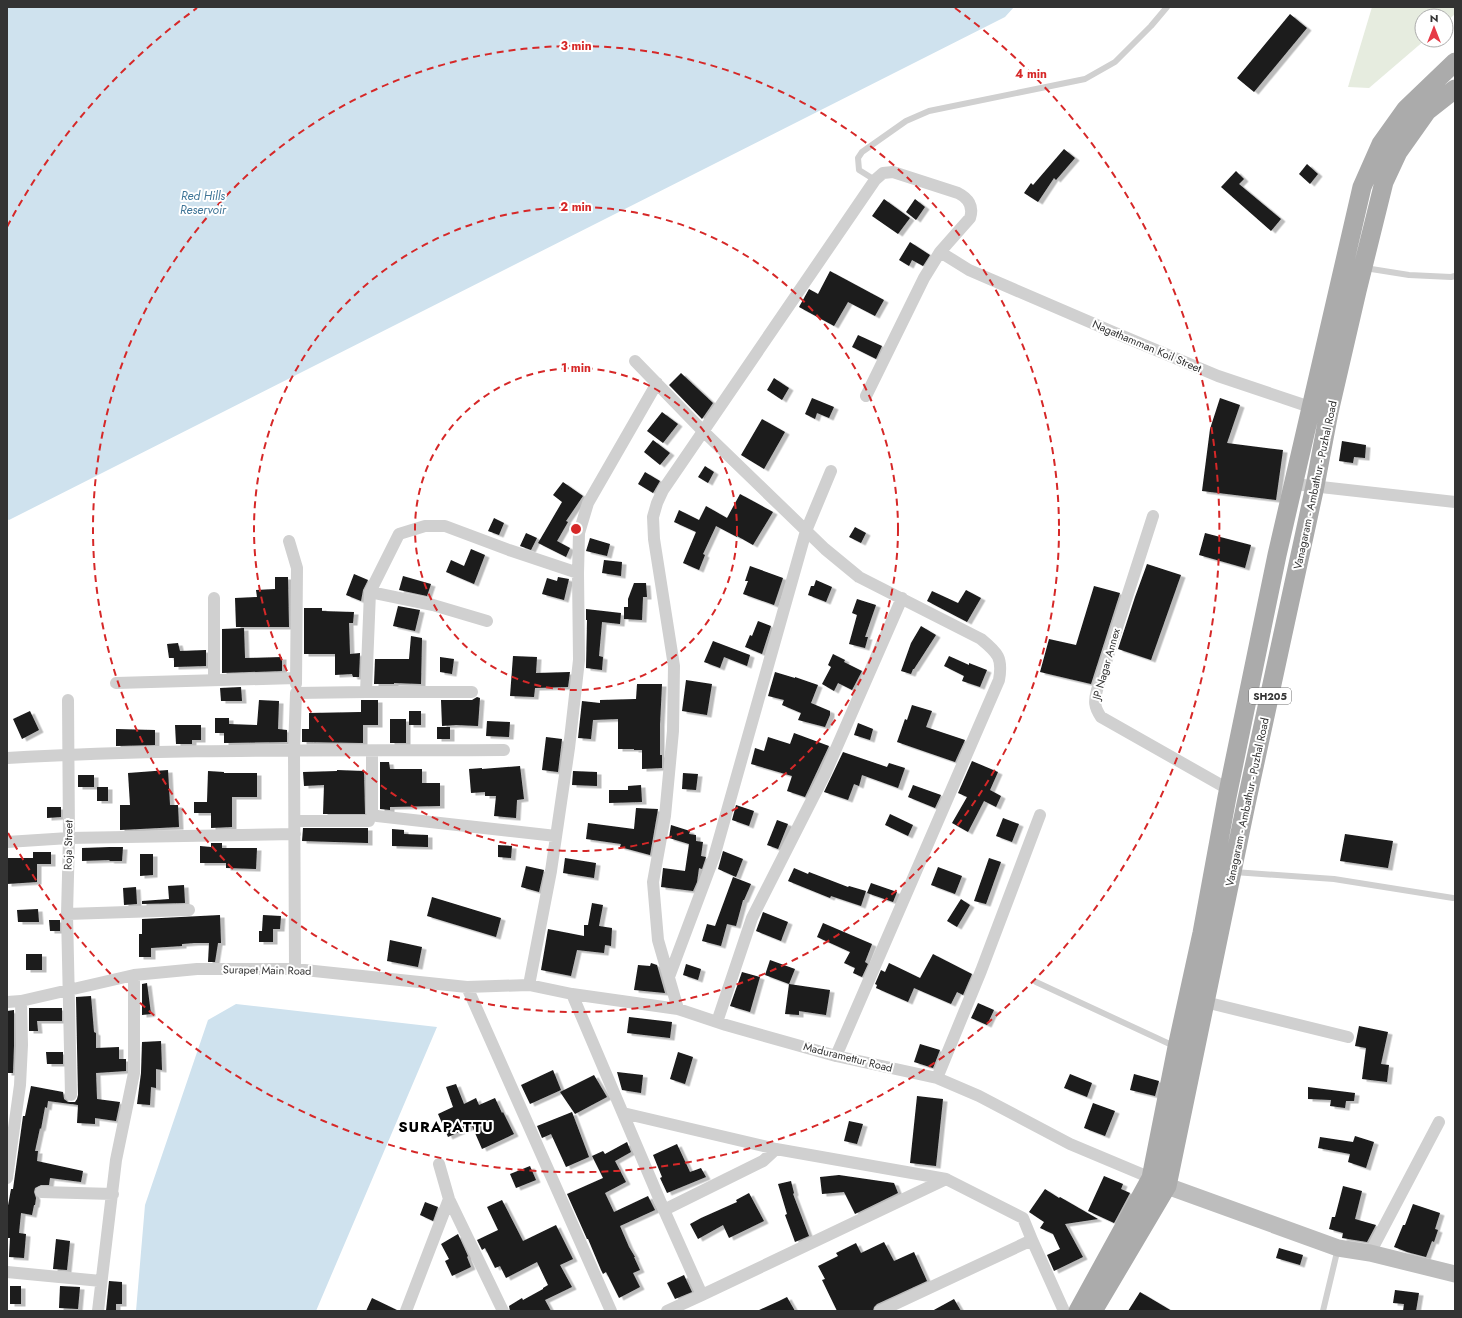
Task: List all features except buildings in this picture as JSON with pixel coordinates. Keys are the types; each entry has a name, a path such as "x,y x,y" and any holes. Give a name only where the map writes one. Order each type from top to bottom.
{"main road":[{"path":"1353,267 1362,186 1381,144 1406,109 1455,62"},
{"name":"Vanagaram - Ambathur - Puzhal Road","path":"1093,1311 1159,1182 1205,1002 1315,486 1320,409 1353,267 1384,182 1398,152 1427,111 1455,89"},
{"path":"1078,1311 1159,1182 1177,1047 1202,933 1228,789 1294,484 1320,409"},
{"path":"1159,1182 1338,1248 1370,1253 1455,1274"}],"street":[{"path":"678,1009 658,940 653,882 665,816 674,731 674,666 654,539 653,517 663,490 875,180 883,173 893,172 958,192 965,196 970,202 972,212 970,218 940,252 924,278 866,396"},
{"name":"Nagathamman Koil Street","path":"940,252 969,270 1218,376 1320,409"},
{"path":"635,361 703,431 825,550 859,577 981,639 994,649 999,657 1001,667 999,680 836,1056"},
{"path":"529,985 551,870 569,748 579,660 579,532 588,503 657,383"},
{"path":"669,977 714,857 806,530 831,471"},
{"path":"1294,484 1455,502"},
{"name":"JP Nagar Annex","path":"1153,516 1097,690 1094,702 1096,710 1101,717 1228,789"},
{"path":"366,692 370,592 400,534 425,526 445,526 509,550 578,573"},
{"path":"289,541 297,568 294,751 295,969"},
{"path":"370,592 433,604 487,620"},
{"path":"214,598 214,680"},
{"path":"716,1022 752,918 825,774 902,598"},
{"path":"116,683 296,678"},
{"path":"296,693 472,692"},
{"name":"Roja Street","path":"68,700 69,838 67,914 71,1095"},
{"path":"7,758 68,754 504,750"},
{"path":"372,751 372,810 374,815 556,836"},
{"path":"938,1078 981,971 1040,815"},
{"path":"7,842 295,827 369,821"},
{"path":"67,914 189,910"},
{"name":"Surapet Main Road","path":"7,1002 21,1001 134,976 197,969 295,969 467,987 529,985"},
{"path":"98,1311 116,1160 134,1073 134,976"},
{"name":"Maduramettur Road","path":"529,985 572,994 678,1009 716,1022 836,1056 938,1078 979,1096 1070,1144 1159,1182"},
{"path":"467,987 611,1311"},
{"path":"572,994 702,1295"},
{"path":"7,1178 20,1085 22,1045 21,1001"},
{"path":"1205,1002 1348,1037"},
{"path":"623,1113 776,1149 946,1179 1023,1218 1064,1311"},
{"path":"1370,1253 1439,1122"},
{"path":"664,1210 763,1161 776,1149"},
{"path":"439,1164 449,1199 503,1311"},
{"path":"667,1311 946,1179"},
{"path":"41,1192 113,1194"},
{"path":"406,1311 449,1199"},
{"path":"880,1311 1032,1240"},
{"path":"7,1272 101,1281"}],"lane":[{"path":"875,180 859,170 858,158 862,152 906,121 929,111 1085,79 1115,62 1152,26 1167,7"},
{"path":"1353,267 1409,275 1455,276"},
{"path":"1232,872 1334,879 1453,898"},
{"path":"1036,982 1177,1047"},
{"path":"1323,1311 1338,1248"}],"shaded area":[{"path":"1372,7 1455,7 1454,15 1454,8 1414,8 1414,48 1416,48 1369,88 1348,87"}],"water":[{"name":"Red Hills Reservoir","path":"7,7 1014,7 1005,17 9,520 7,519"},
{"path":"236,1004 437,1027 316,1311 136,1311 145,1205 208,1020"}],"district":[{"name":"SURAPATTU","path":"446,1127"}]}
